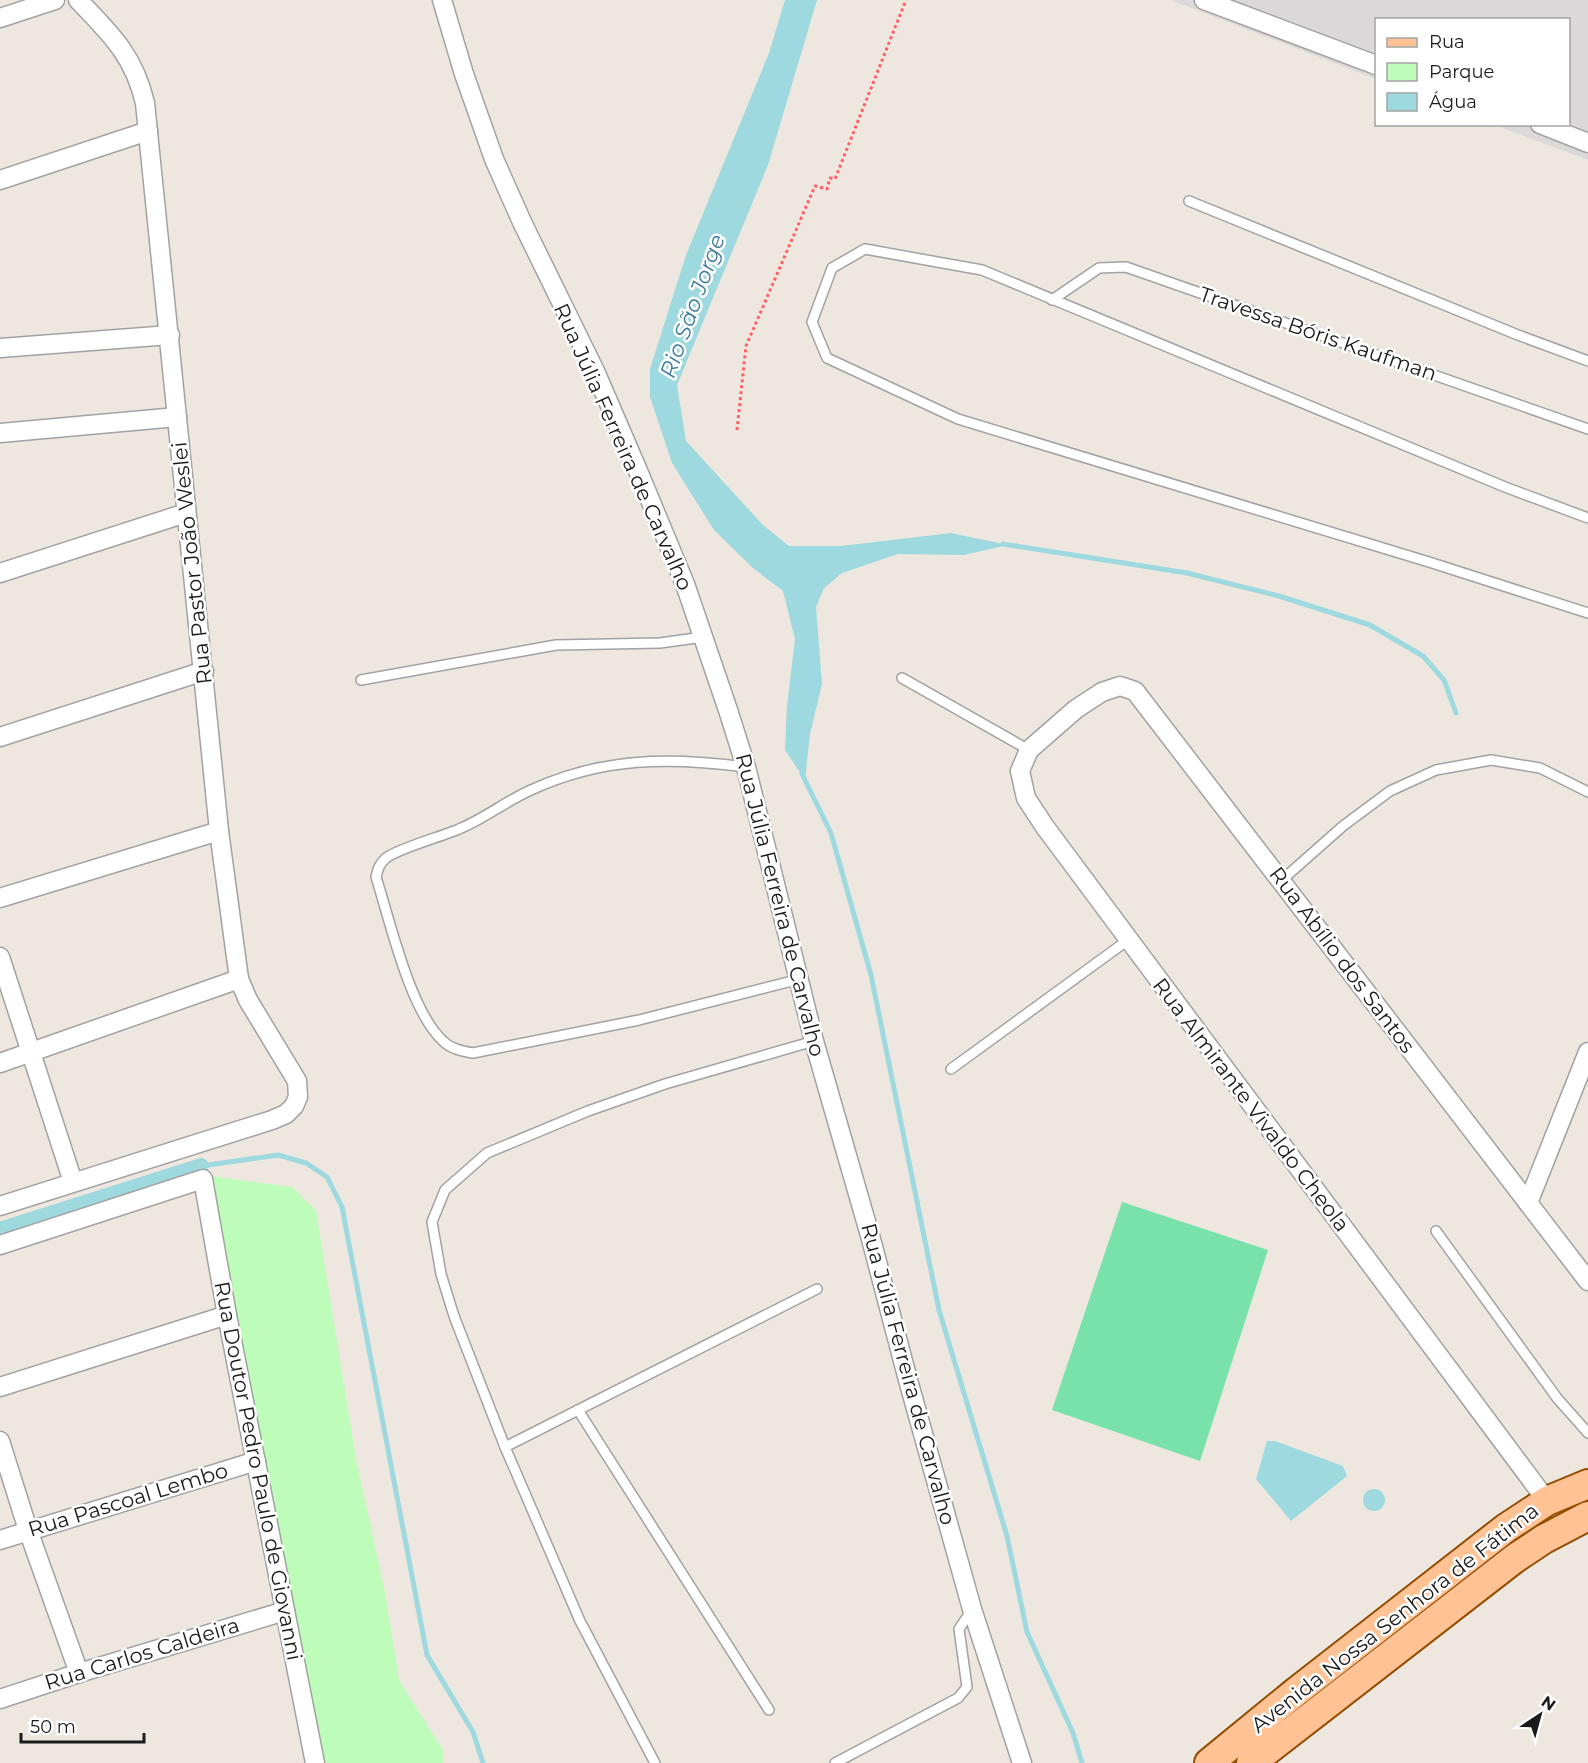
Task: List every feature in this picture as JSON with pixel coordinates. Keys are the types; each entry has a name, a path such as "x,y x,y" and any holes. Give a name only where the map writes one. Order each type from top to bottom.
{"main road":[{"name":"Avenida Nossa Senhora de Fátima","path":"1209,1763 1506,1528 1546,1501 1588,1484"},
{"name":"Avenida Nossa Senhora de Fátima","path":"1251,1763 1514,1559 1544,1539 1588,1516"}],"street":[{"path":"0,18 55,0"},
{"name":"Rua Pastor João Weslei","path":"73,1182 272,1120 286,1114 294,1106 298,1097 297,1081 248,1000 239,979 219,831 146,103 140,82 127,55 78,0"},
{"name":"Rua Júlia Ferreira de Carvalho","path":"442,0 464,74 494,159 599,381 685,584 746,767 814,1041 972,1608 1022,1763"},
{"path":"1204,0 1375,63"},
{"path":"1545,126 1588,143"},
{"path":"0,180 148,131"},
{"path":"0,348 170,334"},
{"path":"0,433 177,417"},
{"path":"0,573 186,513"},
{"path":"0,737 204,671"},
{"name":"Rua Abílio dos Santos","path":"1029,750 1076,709 1102,692 1120,686 1135,691 1588,1281"},
{"name":"Rua Almirante Vivaldo Cheola","path":"1029,750 1020,771 1026,798 1045,827 1546,1501"},
{"path":"0,898 219,831"},
{"path":"0,957 73,1182 0,1206"},
{"path":"0,1064 239,979"},
{"path":"1528,1203 1588,1052"},
{"name":"Rua Doutor Pedro Paulo de Giovanni","path":"0,1245 203,1179 227,1315 315,1763"},
{"path":"0,1387 227,1315"},
{"path":"0,1441 28,1530 79,1673"},
{"name":"Rua Pascoal Lembo","path":"0,1540 256,1461"},
{"name":"Rua Carlos Caldeira","path":"0,1699 285,1611"}],"lane":[{"path":"1189,201 1518,335 1588,361"},
{"path":"1588,518 1505,487 982,270 865,249 831,268 812,322 827,358 958,419 1429,562 1588,613"},
{"name":"Travessa Bóris Kaufman","path":"1052,300 1099,268 1126,267 1588,429"},
{"path":"362,680 556,645 660,643 703,637"},
{"path":"902,678 1029,750"},
{"path":"1282,880 1343,826 1390,791 1436,770 1491,760 1540,768 1588,792"},
{"path":"746,767 698,761 628,762 555,779 462,828 388,856 378,866 376,877 408,980 427,1022 443,1041 456,1049 473,1053 639,1020 800,979"},
{"path":"951,1069 1128,940"},
{"path":"655,1763 580,1621 505,1447 454,1316 441,1274 432,1222 445,1190 487,1154 588,1111 664,1084 814,1041"},
{"path":"1436,1231 1557,1398 1588,1433"},
{"path":"505,1447 817,1289"},
{"path":"578,1410 769,1710"},
{"path":"835,1763 958,1698 967,1687 959,1629 972,1608"}],"path":[{"path":"737,430 746,346 815,186 827,189 830,178 835,179 906,0"}],"shaded area":[{"path":"1171,0 1588,0 1588,160 1498,126 1570,126 1570,18 1375,18 1375,79"}],"green space":[{"path":"202,1175 292,1187 316,1211 356,1459 385,1592 399,1680 444,1752 443,1763 315,1763"},
{"path":"1122,1202 1268,1250 1200,1461 1052,1410"}],"water":[{"name":"Rio São Jorge","path":"785,0 817,0 768,165 677,385 686,441 763,525 789,546 841,546 951,533 1008,545 964,555 898,554 842,573 824,588 816,607 822,684 810,734 805,780 785,750 787,706 795,639 783,591 753,568 714,530 672,463 650,397 650,369 686,255 769,53"},
{"path":"1267,1441 1275,1441 1343,1466 1347,1476 1291,1521 1256,1479"},
{"path":"1374,1489 1382,1492 1385,1500 1382,1508 1374,1511 1366,1508 1363,1500 1366,1492"}],"waterway":[{"path":"1003,544 1187,573 1279,596 1370,625 1423,656 1444,680 1456,713"},
{"path":"802,774 831,833 871,975 939,1310 1007,1536 1027,1632 1073,1733 1082,1763"},
{"path":"201,1166 278,1155 306,1163 327,1177 342,1207 427,1655 473,1732 483,1763"},
{"path":"0,1230 201,1166"}]}
